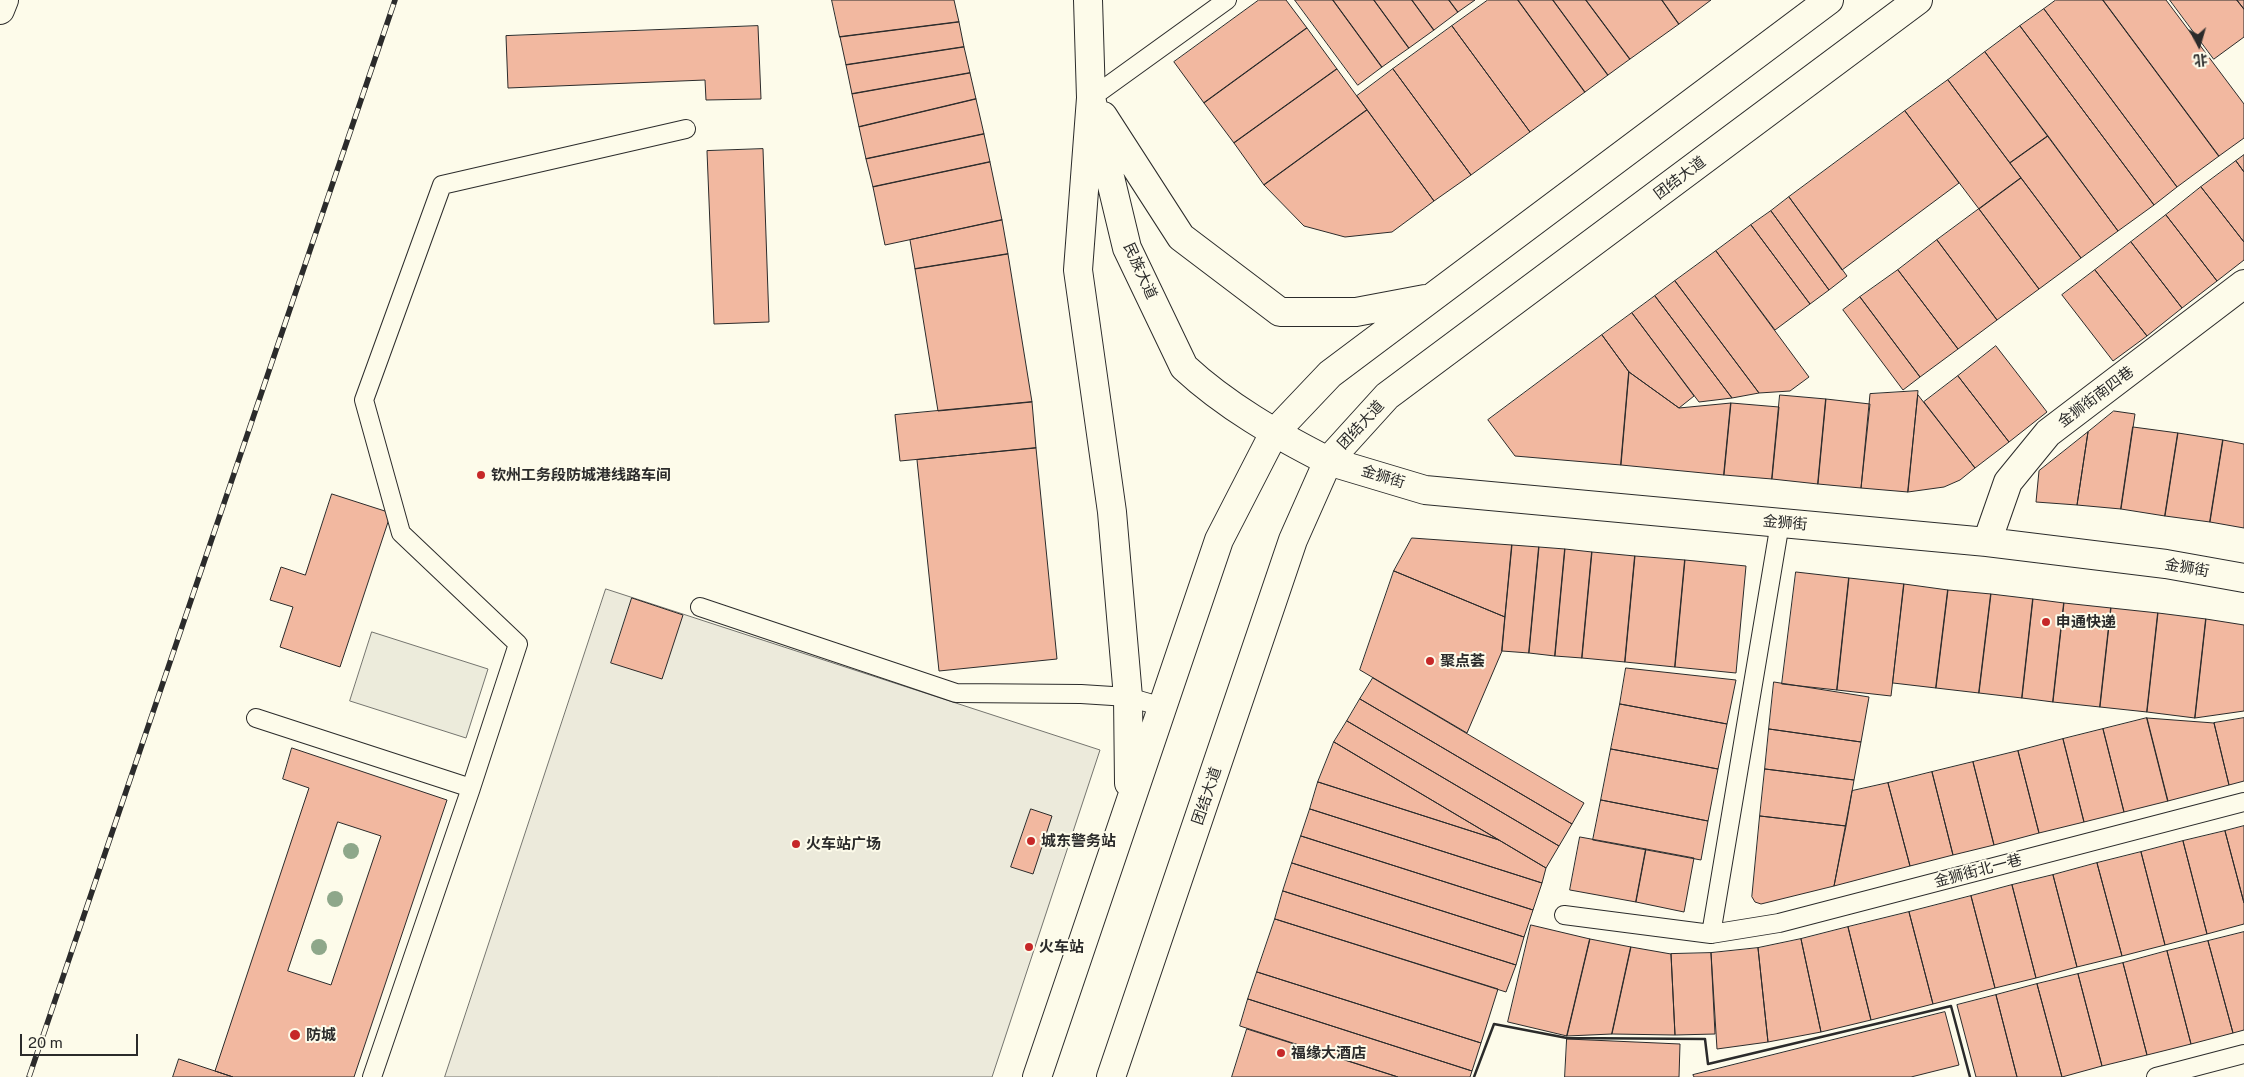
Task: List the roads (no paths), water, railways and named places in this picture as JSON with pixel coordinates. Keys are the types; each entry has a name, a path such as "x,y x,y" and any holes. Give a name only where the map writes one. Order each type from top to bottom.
{"main road":[{"path":"0,10 4,0"},
{"name":"民族大道","path":"1088,0 1092,98 1127,248 1184,367 1199,382 1274,433 1328,461"},
{"path":"1037,1077 1219,540 1274,433 1330,374 1829,0"},
{"name":"团结大道","path":"1111,1077 1293,540 1328,461 1388,396 1918,0"},
{"path":"1092,98 1181,236 1280,312 1356,312 1429,299"},
{"path":"1092,98 1078,270 1112,512 1128,697 1130,804"},
{"name":"金狮街南四巷","path":"1987,542 2008,482 2048,433 2237,296"},
{"name":"金狮街","path":"1328,461 1425,490 1987,542 2166,564 2244,578"}],"lane":[{"path":"1092,98 1227,0"},
{"path":"372,1077 518,644 401,533 364,400 442,185 686,129"},
{"path":"1710,934 1780,523"},
{"path":"700,607 956,693 1081,694 1128,697 1163,707"},
{"path":"256,718 471,788"},
{"name":"金狮街北一巷","path":"1564,915 1710,934 1779,923 2244,802"},
{"path":"2156,1077 2244,1054"}],"railway":[{"path":"29,1077 395,0"}],"place":[{"name":"钦州工务段防城港线路车间","path":"481,475"},
{"name":"申通快递","path":"2046,622"},
{"name":"聚点荟","path":"1430,661"},
{"name":"城东警务站","path":"1031,841"},
{"name":"火车站广场","path":"796,844"},
{"name":"火车站","path":"1029,947"},
{"name":"防城","path":"295,1035"},
{"name":"福缘大酒店","path":"1281,1053"}]}
